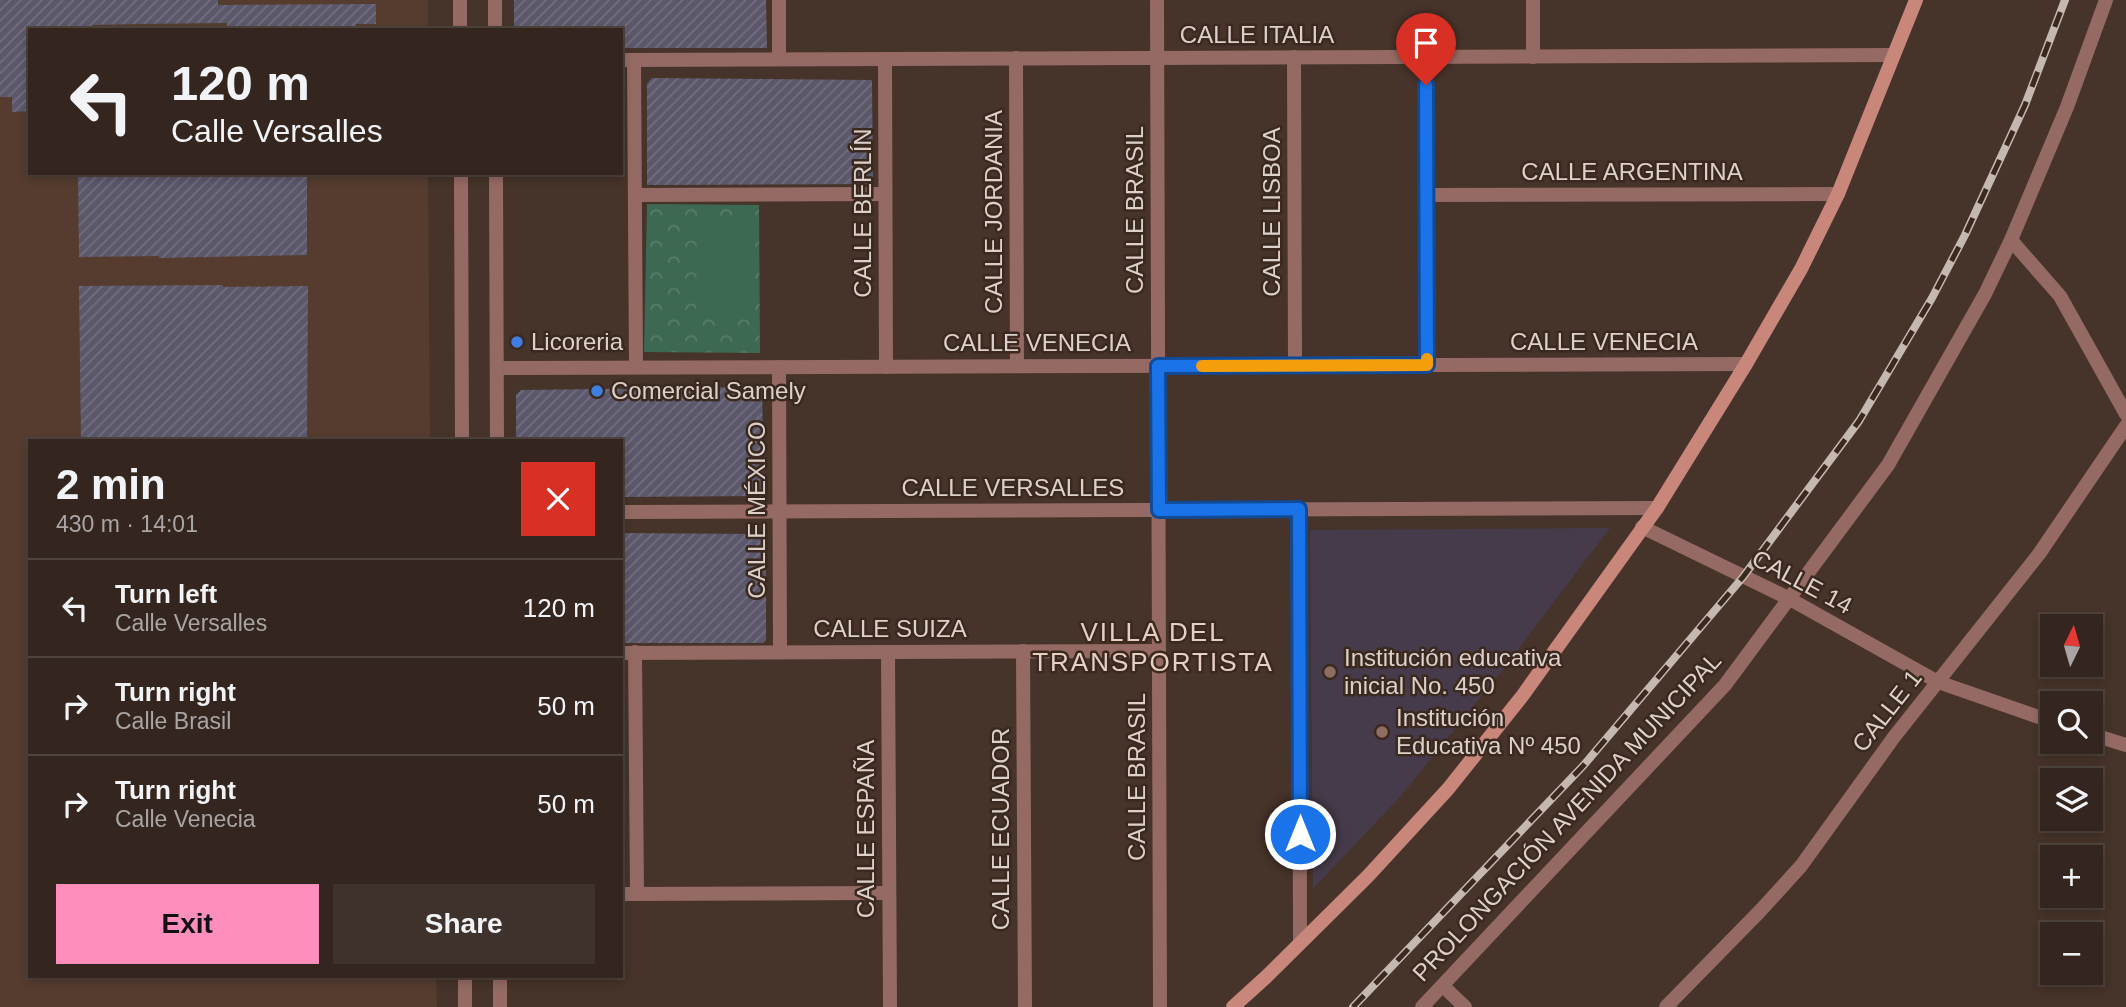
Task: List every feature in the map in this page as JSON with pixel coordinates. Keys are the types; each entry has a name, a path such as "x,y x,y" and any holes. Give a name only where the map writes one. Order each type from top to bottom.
{"main road":[{"path":"1233,1007 1368,876 1448,789 1523,695 1657,508 1801,269 1838,194 1916,0"}],"street":[{"path":"460,0 460,28"},
{"path":"495,0 495,28"},
{"path":"779,0 779,59"},
{"name":"CALLE BRASIL","path":"1157,0 1160,1007"},
{"path":"1533,0 1533,57"},
{"name":"PROLONGACIÓN AVENIDA MUNICIPAL","path":"1422,1007 1725,685 1888,465 1984,294 2011,240 2067,107 2106,0"},
{"name":"CALLE ITALIA","path":"628,60 1893,55"},
{"name":"CALLE LISBOA","path":"1294,57 1296,365"},
{"path":"1426,57 1427,365"},
{"name":"CALLE JORDANIA","path":"1016,58 1017,366"},
{"name":"CALLE BERLÍN","path":"885,59 886,367"},
{"path":"628,60 635,195 636,367"},
{"path":"461,175 462,439"},
{"path":"496,175 497,439"},
{"path":"635,195 885,194"},
{"name":"CALLE ARGENTINA","path":"1426,195 1838,194"},
{"path":"2011,240 2060,296 2126,414"},
{"name":"CALLE VENECIA","path":"497,368 1746,364"},
{"name":"CALLE MÉXICO","path":"779,367 780,652"},
{"name":"CALLE 1","path":"1671,1004 1801,866 1894,737 2039,554 2126,426"},
{"name":"CALLE VERSALLES","path":"623,512 1657,508"},
{"path":"1299,509 1300,942"},
{"name":"CALLE 14","path":"1642,527 1788,598 1937,682 2040,718"},
{"name":"CALLE ECUADOR","path":"1023,651 1025,1007"},
{"name":"CALLE SUIZA","path":"628,652 1159,651"},
{"path":"628,652 629,894 889,893"},
{"name":"CALLE ESPAÑA","path":"888,652 890,1007"},
{"path":"2103,738 2126,745"},
{"path":"465,978 465,1007"},
{"path":"500,978 500,1007"},
{"path":"1443,986 1465,1007"}],"shaded area":[{"path":"0,0 428,0 428,28 28,28 28,175 428,175 430,439 28,439 28,978 436,978 437,1007 0,1007"},
{"name":"Institución Educativa Nº 450","path":"1610,528 1505,667 1400,797 1313,889 1310,530"}],"green space":[{"path":"647,204 759,205 760,353 644,352"},
{"path":"697,216 755,216 754,315 696,314"}],"building":[{"path":"0,0 218,0 218,5 376,4 376,24 356,24 356,28 227,28 227,23 28,28 28,111 12,112 12,97 0,97"},
{"path":"514,0 766,0 767,48 623,48 623,28 514,28"},
{"path":"652,78 872,80 873,184 647,185 647,84"},
{"path":"78,175 307,175 307,255 79,257"},
{"path":"79,286 308,286 307,439 81,439"},
{"path":"762,387 764,490 760,496 623,497 623,439 516,439 516,395 521,390"},
{"path":"623,533 761,534 766,538 766,640 763,643 623,643"}],"railway":[{"path":"1353,1007 1583,766 1743,577 1859,421 1932,298 1965,235 2025,105 2065,0"}],"slow traffic":[{"path":"1202,366 1427,365 1427,359"}],"place":[{"name":"Licoreria","path":"517,342"},
{"name":"Comercial Samely","path":"597,391"},
{"name":"Institución educativa inicial No. 450","path":"1330,672"},
{"name":"Institución Educativa Nº 450","path":"1382,732"}],"district":[{"name":"VILLA DEL TRANSPORTISTA","path":"1153,647"}],"route":[{"path":"1300,834 1299,509 1159,510 1158,366 1427,365 1426,85"}]}
